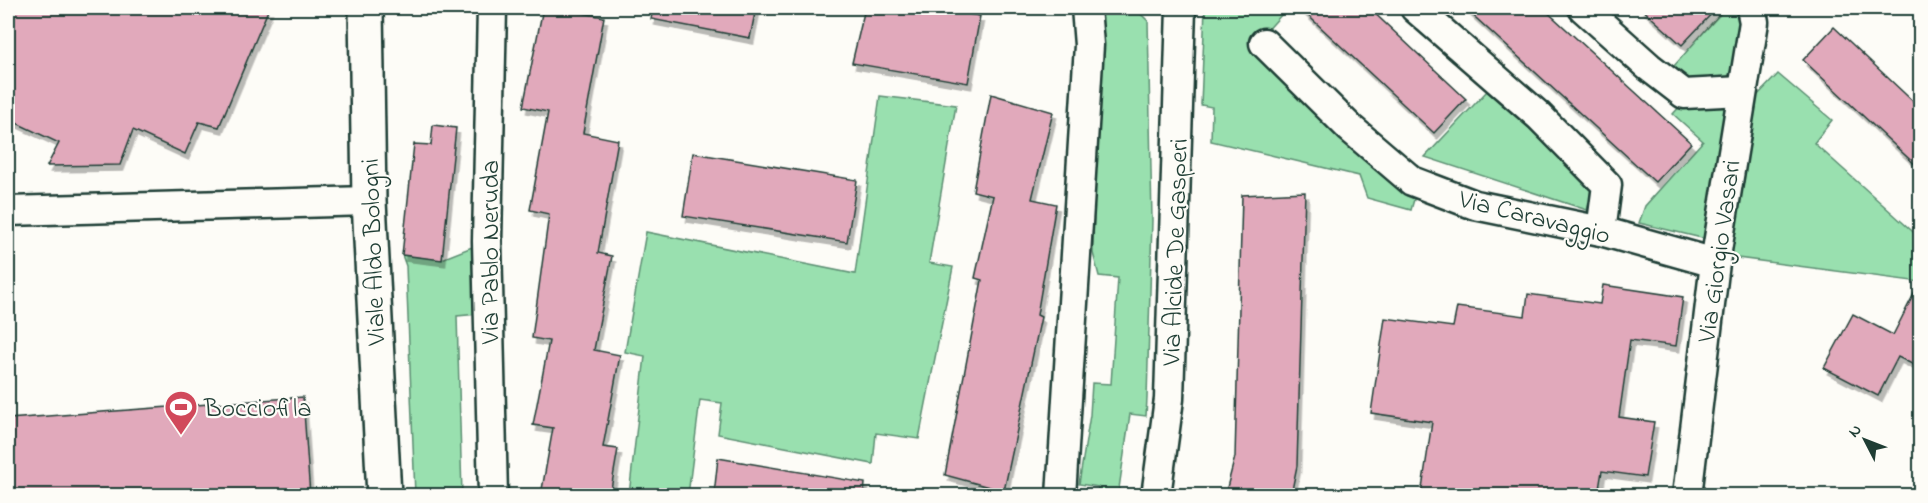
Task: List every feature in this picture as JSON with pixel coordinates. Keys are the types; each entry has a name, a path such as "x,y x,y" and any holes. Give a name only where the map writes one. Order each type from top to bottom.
{"main road":[{"name":"Viale Aldo Bologni","path":"366,8 369,201 384,495"}],"street":[{"name":"Via Pablo Neruda","path":"492,8 487,241 493,495"},
{"path":"1061,495 1089,45 1086,8"},
{"name":"Via Alcide De Gasperi","path":"1156,495 1169,399 1181,8"},
{"path":"1415,8 1539,116 1607,185 1601,231"},
{"path":"1583,8 1649,67 1684,94 1742,91"},
{"name":"Via Giorgio Vasari","path":"1687,495 1715,263 1754,22 1751,8"},
{"name":"Via Caravaggio","path":"1264,43 1350,128 1412,181 1474,205 1601,231 1715,263"},
{"path":"8,211 369,201"}],"green space":[{"path":"1106,8 1134,9 1148,21 1152,220 1146,416 1130,414 1118,495 1097,495 1098,487 1079,484 1090,415 1092,383 1111,384 1118,278 1099,276 1093,253 1097,45 1101,16"},
{"path":"1205,8 1279,8 1283,13 1254,45 1415,196 1411,210 1367,198 1359,176 1211,141 1212,107 1201,105"},
{"path":"1725,8 1740,9 1735,62 1726,80 1690,83 1674,66"},
{"path":"1778,74 1832,120 1814,143 1920,238 1920,282 1730,257 1755,98"},
{"path":"1487,91 1595,186 1587,210 1425,157"},
{"path":"880,96 956,105 929,263 953,267 919,439 876,433 873,464 718,434 722,403 700,400 688,495 629,495 645,356 625,352 646,232 855,274"},
{"path":"1682,104 1726,104 1706,239 1639,223 1645,206 1703,141 1673,114"},
{"path":"487,241 489,313 457,316 462,495 415,495 406,266 402,255 442,259"}],"building":[{"path":"8,8 269,8 219,127 199,122 185,154 133,130 120,165 47,166 59,143 8,119"},
{"path":"543,8 556,8 604,17 583,133 618,140 598,253 612,256 594,350 620,355 603,447 618,449 610,495 541,495 553,428 533,425 549,341 532,338 549,214 530,210 548,112 523,107"},
{"path":"653,8 756,8 750,38 651,19"},
{"path":"865,8 931,8 980,16 968,83 852,63"},
{"path":"1300,8 1369,8 1466,99 1434,133"},
{"path":"1465,8 1543,8 1691,143 1655,182"},
{"path":"1641,8 1717,8 1682,45"},
{"path":"1834,27 1920,108 1920,169 1803,60"},
{"path":"991,94 1053,112 1032,199 1056,204 1037,315 1041,317 1004,491 945,475 982,280 975,278 993,196 973,191"},
{"path":"433,125 456,128 442,260 402,255 414,144 431,145"},
{"path":"693,153 857,180 847,242 683,216"},
{"path":"1305,192 1297,466 1291,495 1225,495 1235,457 1242,195"},
{"path":"1920,282 1920,368 1898,357 1878,396 1824,368 1853,314 1893,335"},
{"path":"1603,285 1683,297 1676,346 1630,340 1619,417 1654,422 1645,477 1602,471 1598,495 1421,495 1432,422 1371,413 1385,318 1453,327 1457,307 1525,316 1528,294 1600,304"},
{"path":"303,397 310,495 8,495 8,419"},
{"path":"718,458 865,483 864,495 714,495"}],"place":[{"name":"Bocciofila","path":"181,436"}]}
